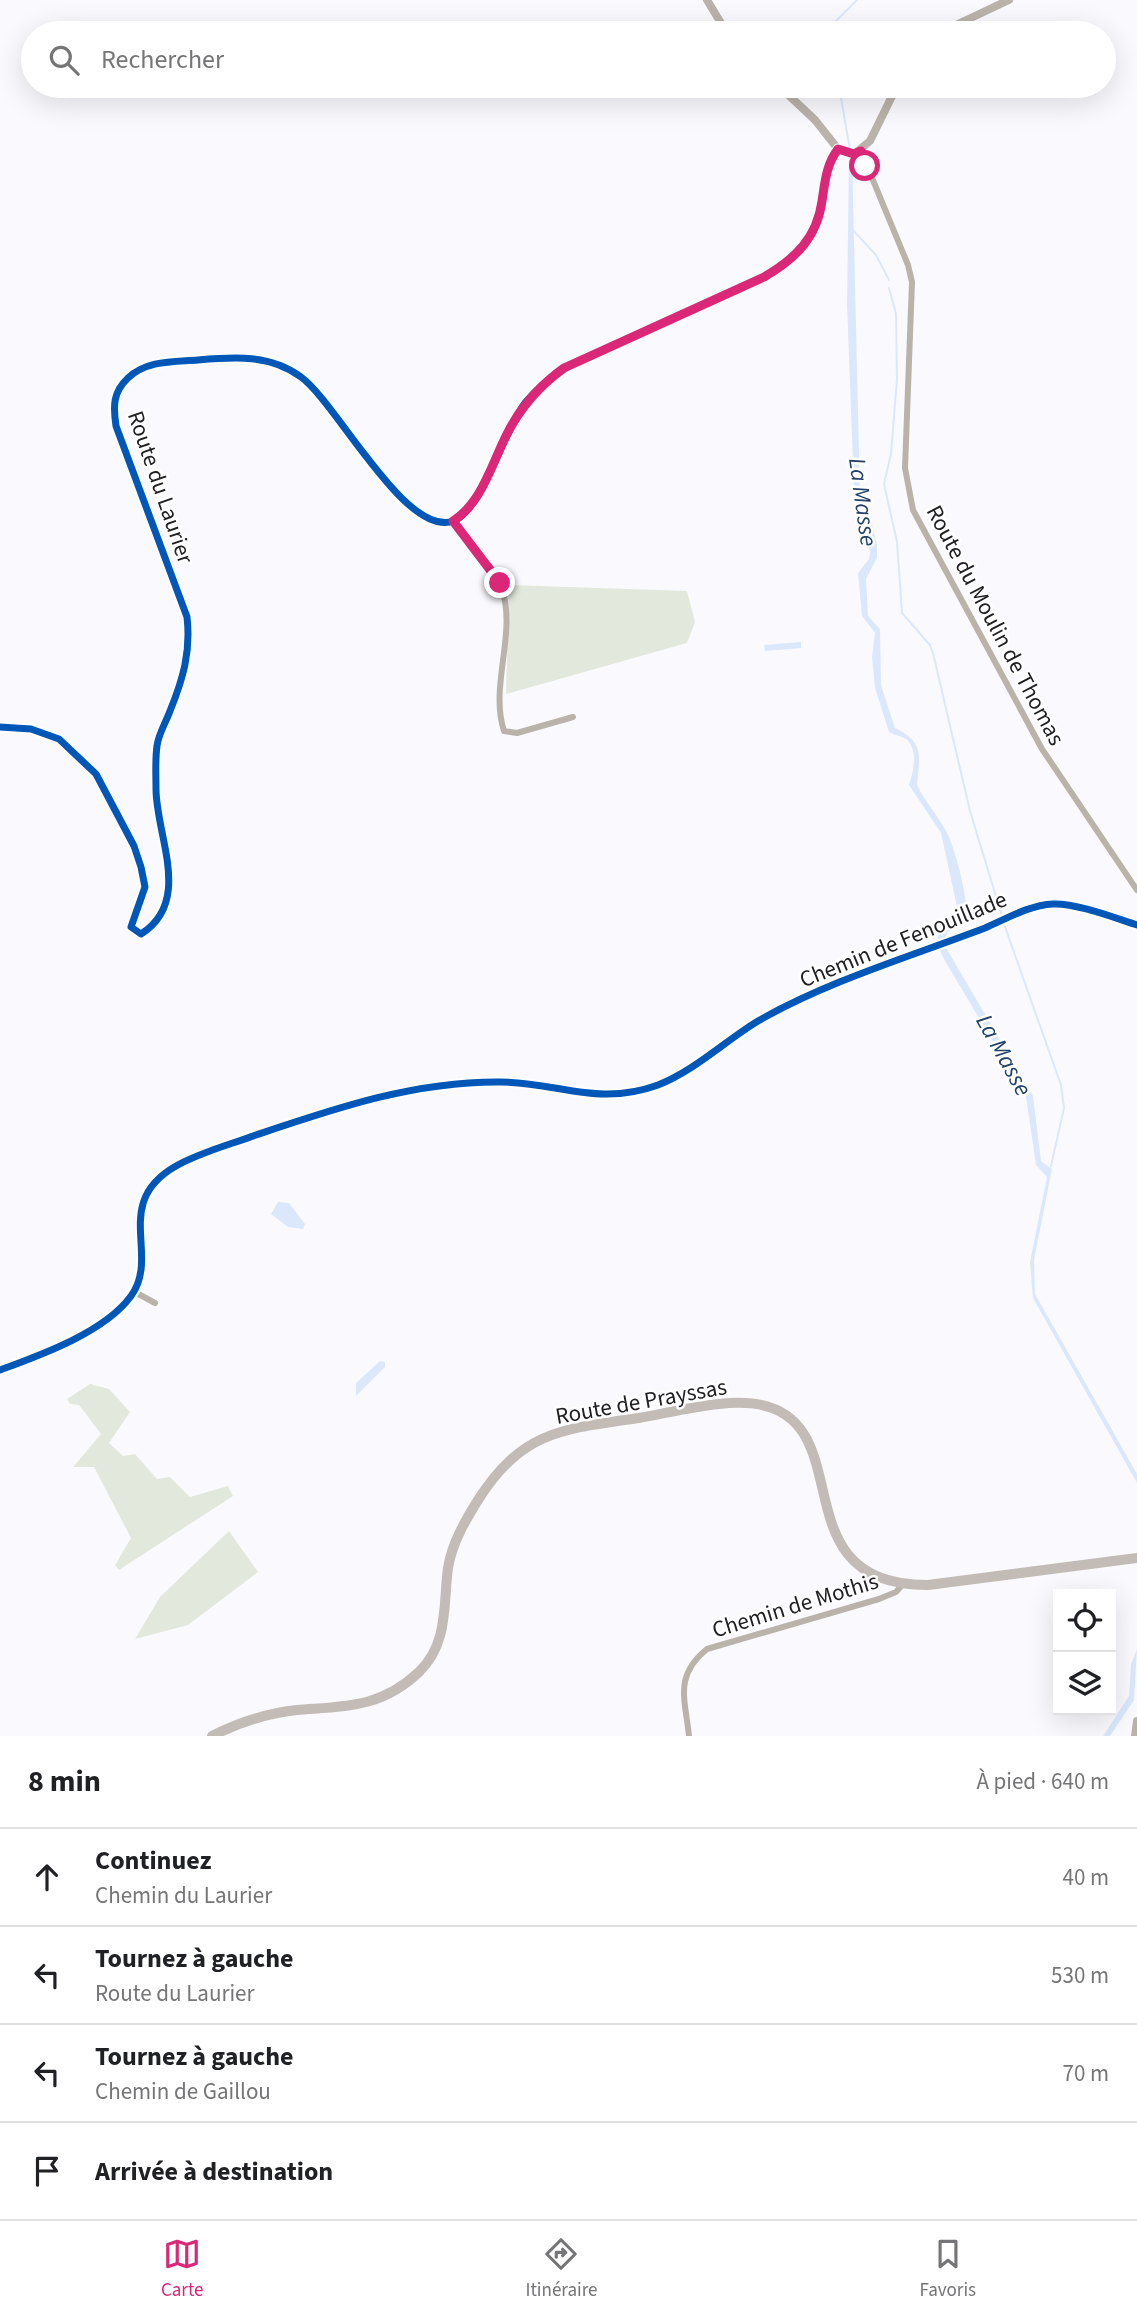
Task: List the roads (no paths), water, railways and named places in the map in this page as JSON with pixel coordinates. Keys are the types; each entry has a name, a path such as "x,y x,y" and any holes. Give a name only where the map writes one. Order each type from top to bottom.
{"main road":[{"name":"Route de Prayssas","path":"212,1736 269,1715 297,1710 339,1709 374,1701 399,1689 422,1670 437,1646 445,1621 449,1567 456,1539 496,1472 513,1455 538,1440 585,1426 725,1405 757,1403 783,1412 797,1424 817,1461 831,1529 843,1549 861,1566 880,1578 902,1585 928,1585 1137,1558"}],"street":[{"path":"706,0 719,21"},
{"path":"964,21 1009,0"},
{"path":"792,98 850,152"},
{"path":"573,718 517,733 504,731 501,708 506,625 504,596 495,574 462,537 453,521 462,516 485,483 508,432 524,404 542,383 564,368 764,277 790,262 815,228 826,172 850,152 870,141 891,98"},
{"name":"Route du Moulin de Thomas","path":"850,152 908,265 912,282 905,468 914,510 1042,749 1137,890"},
{"name":"Route du Laurier","path":"0,727 31,729 60,739 96,774 134,846 141,867 145,887 131,927 141,934 154,926 166,893 169,861 156,797 157,745 186,665 190,643 187,617 116,426 113,406 119,386 136,371 152,364 241,357 281,366 302,377 323,398 402,499 420,516 437,522 453,521"},
{"name":"Chemin de Fenouillade","path":"134,1291 139,1274 140,1218 144,1200 157,1178 211,1150 355,1101 464,1083 505,1082 589,1095 609,1095 657,1085 759,1021 823,990 1017,913 1054,904 1137,925"},
{"path":"0,1370 55,1350 85,1333 134,1291 155,1303"},
{"name":"Chemin de Mothis","path":"689,1736 683,1678 691,1662 707,1649 879,1599 896,1592 902,1585"},
{"path":"1135,1736 1137,1721"}],"water":[{"path":"849,156 852,156 860,495 871,520 877,545 877,558 866,579 868,616 880,629 881,685 895,728 911,739 918,750 917,785 946,831 961,876 966,903 965,922 947,932 945,940 938,941 938,931 959,916 941,833 909,785 914,761 913,749 906,739 889,732 875,688 872,657 875,633 862,616 858,573 869,559 870,552 854,490 847,305"},
{"path":"801,642 801,648 765,651 764,645"},
{"path":"945,946 1033,1096 1041,1161 1052,1169 1034,1260 1035,1294 1137,1474 1137,1483 1033,1298 1030,1262 1047,1177 1036,1165 1026,1097 945,961 939,949"},
{"path":"278,1202 289,1203 305,1224 303,1229 288,1227 271,1214"},
{"path":"380,1361 385,1362 385,1367 356,1396 356,1383"},
{"path":"1137,1649 1134,1700 1110,1736 1103,1736 1129,1696 1131,1664"}],"waterway":[{"name":"La Masse","path":"836,21 857,0"},
{"name":"La Masse","path":"841,98 850,150"},
{"name":"La Masse","path":"850,227 876,255 889,280"},
{"name":"La Masse","path":"889,288 896,314 897,379 891,454 884,484 897,542 902,613 930,645 933,653 970,811 1002,916"},
{"name":"La Masse","path":"1004,924 1061,1085 1064,1108 1051,1166"}]}
